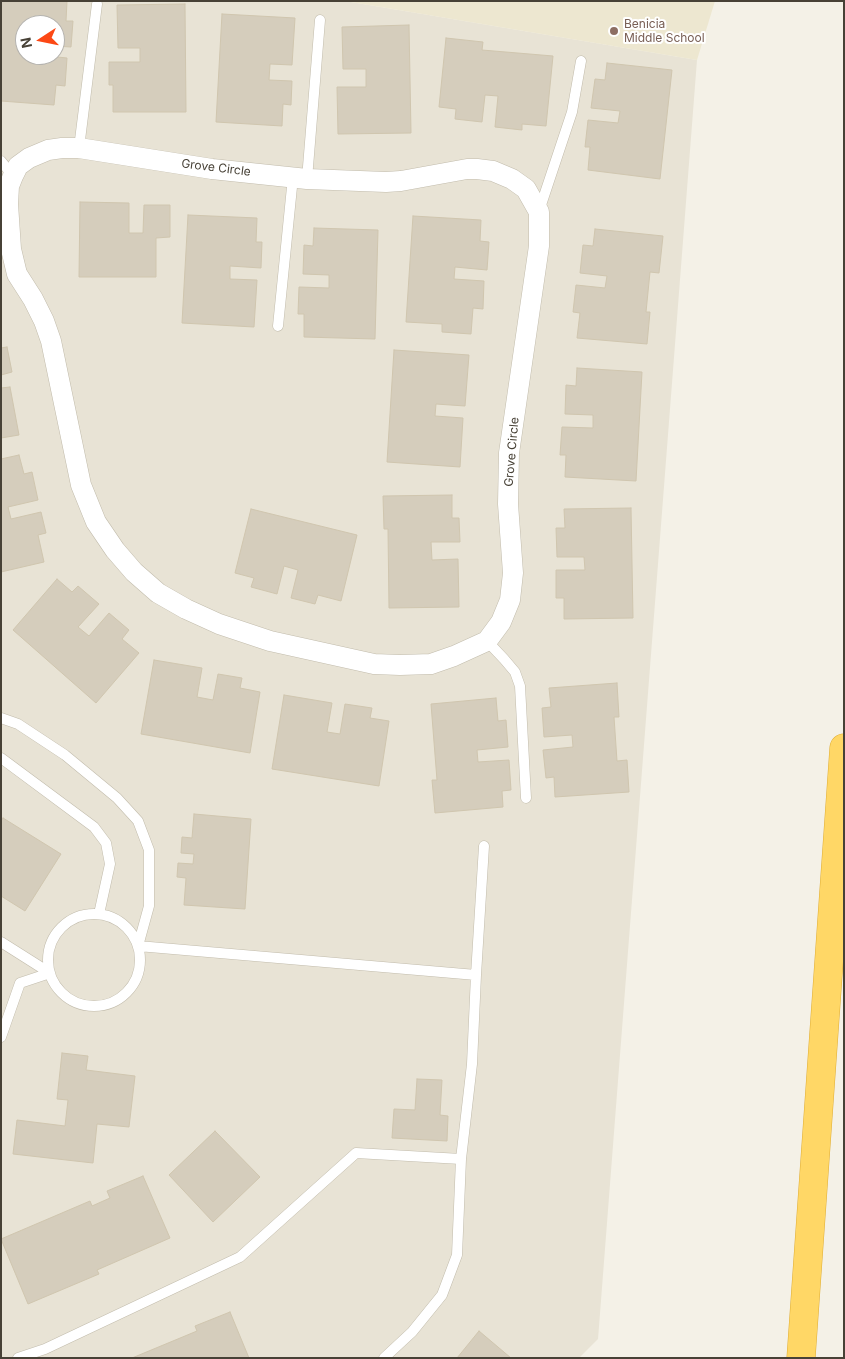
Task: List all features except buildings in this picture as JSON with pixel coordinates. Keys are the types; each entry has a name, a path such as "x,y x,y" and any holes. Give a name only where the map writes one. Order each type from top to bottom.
{"highway":[{"path":"801,1358 844,748"}],"street":[{"name":"Grove Circle","path":"78,148 212,169 300,178 386,182 477,169 493,171 512,179 526,189 539,212 539,246 509,453 508,504 513,573 510,600 501,622 487,641 454,656 430,664 374,664 270,641 219,624 186,609 158,593 134,572 96,522 81,485 51,341 33,299 9,275 11,249 7,168 18,166 29,158 48,150 78,148"}],"lane":[{"path":"78,148 97,4"},
{"path":"278,326 300,178 320,20"},
{"path":"539,212 572,112 581,60"},
{"path":"487,641 514,672 520,686 526,798"},
{"path":"1,718 18,724 65,755 117,798 138,821 149,850 149,906 138,946"},
{"path":"1,758 94,827 106,843 110,864 98,914"},
{"path":"384,1358 412,1332 442,1296 457,1255 461,1159 472,1064 484,846"},
{"path":"98,914 112,917 133,934 138,946 140,962 137,978 128,991 115,1001 100,1006 84,1005 69,998 58,987 50,973 48,958 51,943 58,930 70,920 84,915 98,914"},
{"path":"1,942 50,973"},
{"path":"138,946 476,975"},
{"path":"1,1037 20,983 50,973"},
{"path":"18,1358 45,1349 240,1257 356,1153 461,1159"}],"shaded area":[{"path":"1,1 345,1 697,60 598,1339 579,1358 1,1358"},
{"name":"Benicia Middle School","path":"345,1 715,1 697,60"}],"place":[{"name":"Benicia Middle School","path":"614,31"}]}
